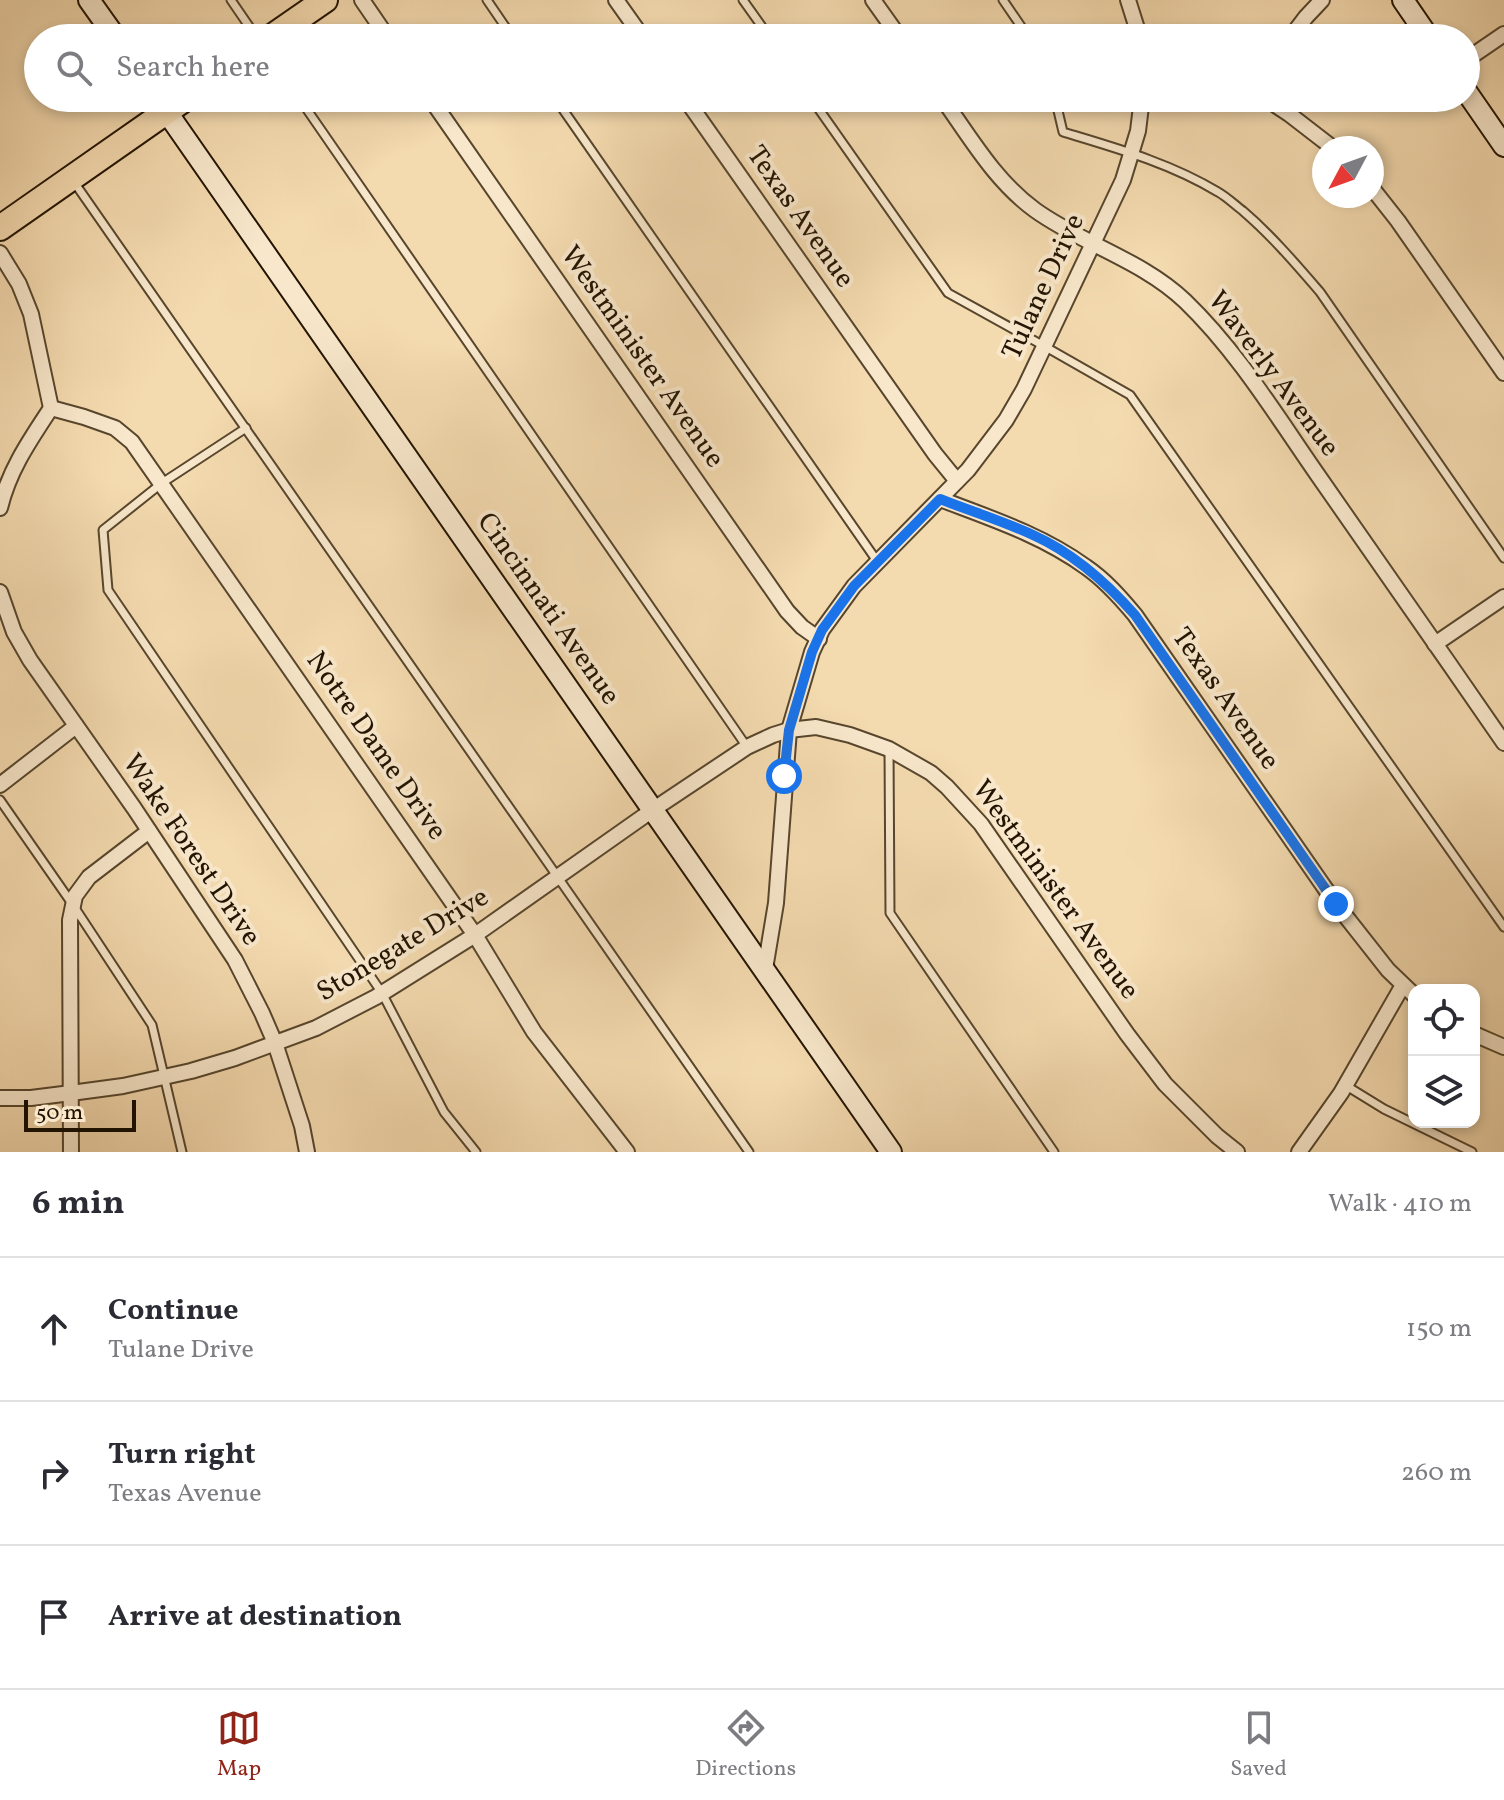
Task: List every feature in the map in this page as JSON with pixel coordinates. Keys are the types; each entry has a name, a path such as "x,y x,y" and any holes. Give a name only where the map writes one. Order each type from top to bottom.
{"main road":[{"path":"290,24 325,0"},
{"path":"0,228 157,112"}],"street":[{"path":"89,0 106,24"},
{"path":"362,0 378,24"},
{"path":"616,0 633,24"},
{"path":"873,0 890,24"},
{"path":"1128,0 1136,24"},
{"path":"1403,0 1419,24"},
{"path":"1300,24 1316,2"},
{"path":"1480,50 1504,34"},
{"path":"1480,111 1504,146"},
{"name":"Cincinnati Avenue","path":"177,112 891,1152"},
{"name":"Westminister Avenue","path":"440,112 787,611 819,639"},
{"name":"Texas Avenue","path":"695,112 957,481"},
{"name":"Waverly Avenue","path":"952,112 992,169 1013,192 1035,210 1158,279 1213,330 1264,397 1504,743"},
{"name":"Tulane Drive","path":"940,499 968,470 1006,420 1024,389 1123,180 1138,131 1140,112"},
{"path":"1286,112 1317,136"},
{"path":"1384,203 1504,373"},
{"path":"0,253 19,284 31,314 51,408 18,459 0,508"},
{"name":"Notre Dame Drive","path":"51,408 115,428 132,442 475,935 534,1032 627,1152"},
{"path":"765,969 776,903 789,730 812,652 854,586 940,499"},
{"name":"Texas Avenue","path":"940,499 1034,535 1088,568 1115,591 1135,615 1336,904 1408,990"},
{"name":"Wake Forest Drive","path":"0,592 14,632 30,660 235,960 275,1043 302,1126 307,1152"},
{"path":"1435,644 1504,597"},
{"path":"0,785 76,726"},
{"name":"Westminister Avenue","path":"789,730 816,727 889,749 931,773 947,787 981,824 1165,1084 1237,1152"},
{"name":"Stonegate Drive","path":"0,1098 71,1093 164,1077 220,1063 316,1028 382,993 475,935 747,747 789,730"},
{"path":"71,1152 70,920 75,896 89,877 149,831"},
{"path":"1299,1152 1408,990"},
{"path":"1480,1037 1504,1047"}],"lane":[{"path":"231,0 247,24"},
{"path":"487,0 503,24"},
{"path":"743,0 760,24"},
{"path":"1003,0 1019,24"},
{"path":"309,112 747,747"},
{"path":"565,112 877,561"},
{"path":"821,112 948,293 1130,395 1504,927"},
{"path":"1058,112 1063,132 1170,167 1221,193 1260,226 1320,292 1504,558"},
{"path":"71,177 749,1152"},
{"path":"246,428 162,483 103,530 108,590 382,993 444,1112 476,1152"},
{"path":"889,749 890,913 1054,1152"},
{"path":"0,800 152,1025 182,1152"},
{"path":"1345,1085 1384,1109 1472,1152"}],"route":[{"path":"784,776 789,730 812,652 822,630 854,586 940,499 1034,535 1088,568 1115,591 1135,615 1336,904"}]}
